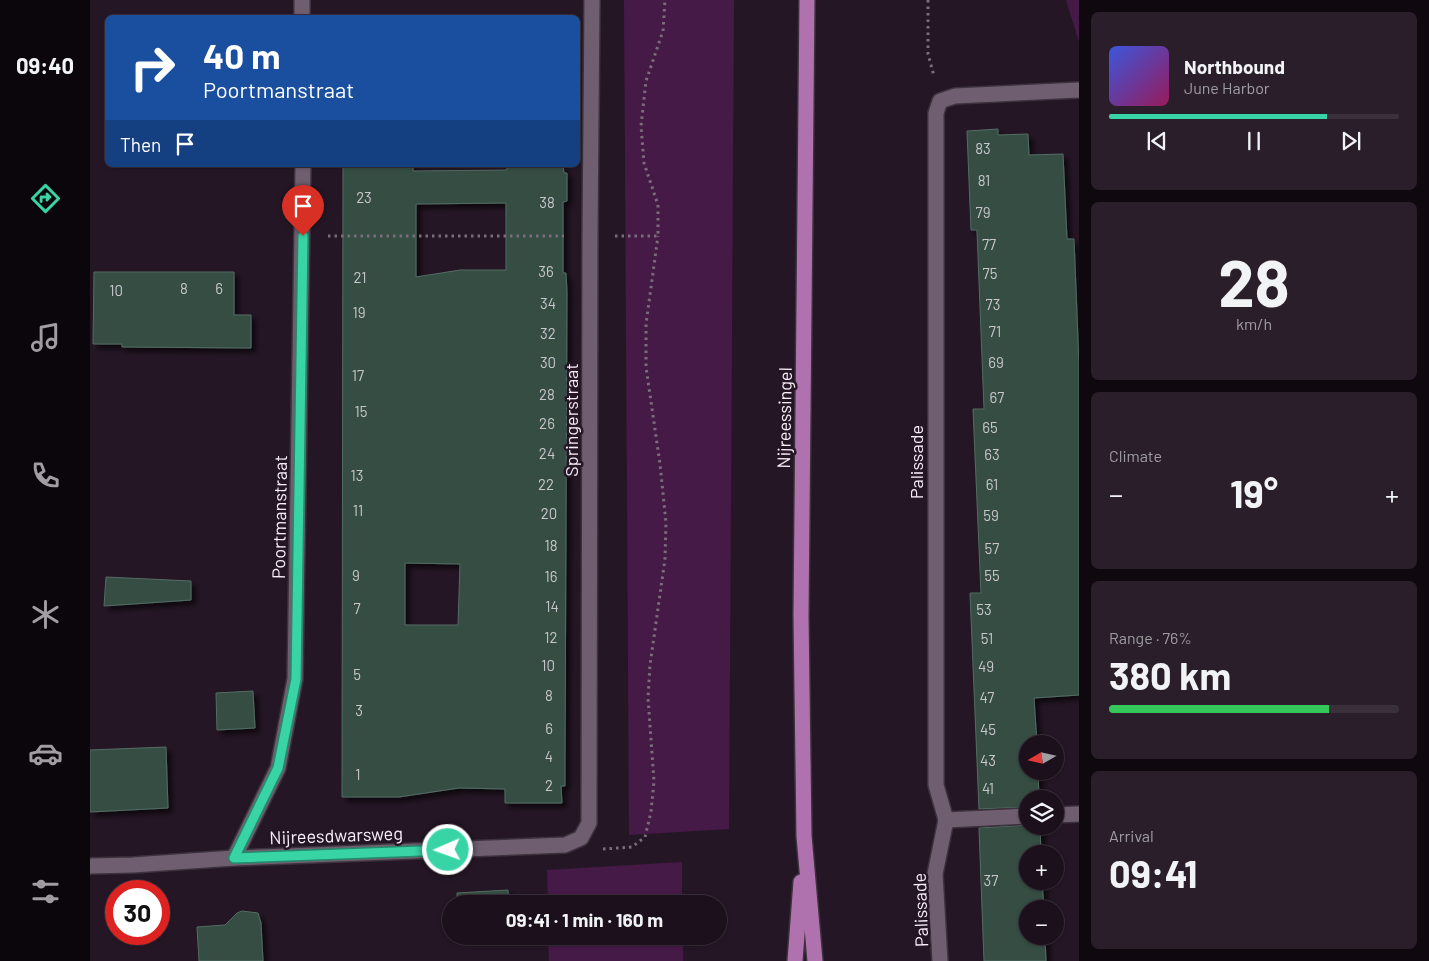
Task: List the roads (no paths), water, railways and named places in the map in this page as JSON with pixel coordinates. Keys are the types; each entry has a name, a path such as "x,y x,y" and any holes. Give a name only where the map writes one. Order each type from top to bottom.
{"main road":[{"name":"Nijreessingel","path":"807,0 801,615 804,836 816,961"},
{"name":"Nijreessingel","path":"795,961 804,836"}],"street":[{"path":"302,0 302,15"},
{"name":"Springerstraat","path":"581,838 589,823 592,0"},
{"name":"Palissade","path":"940,961 935,874 946,820 936,785 936,112 940,102 955,96 1079,90"},
{"name":"Poortmanstraat","path":"234,858 278,768 296,679 303,167"},
{"path":"1064,815 1079,814"},
{"path":"946,820 1019,816"},
{"name":"Nijreesdwarsweg","path":"90,866 234,858 564,845 581,838"}]}
